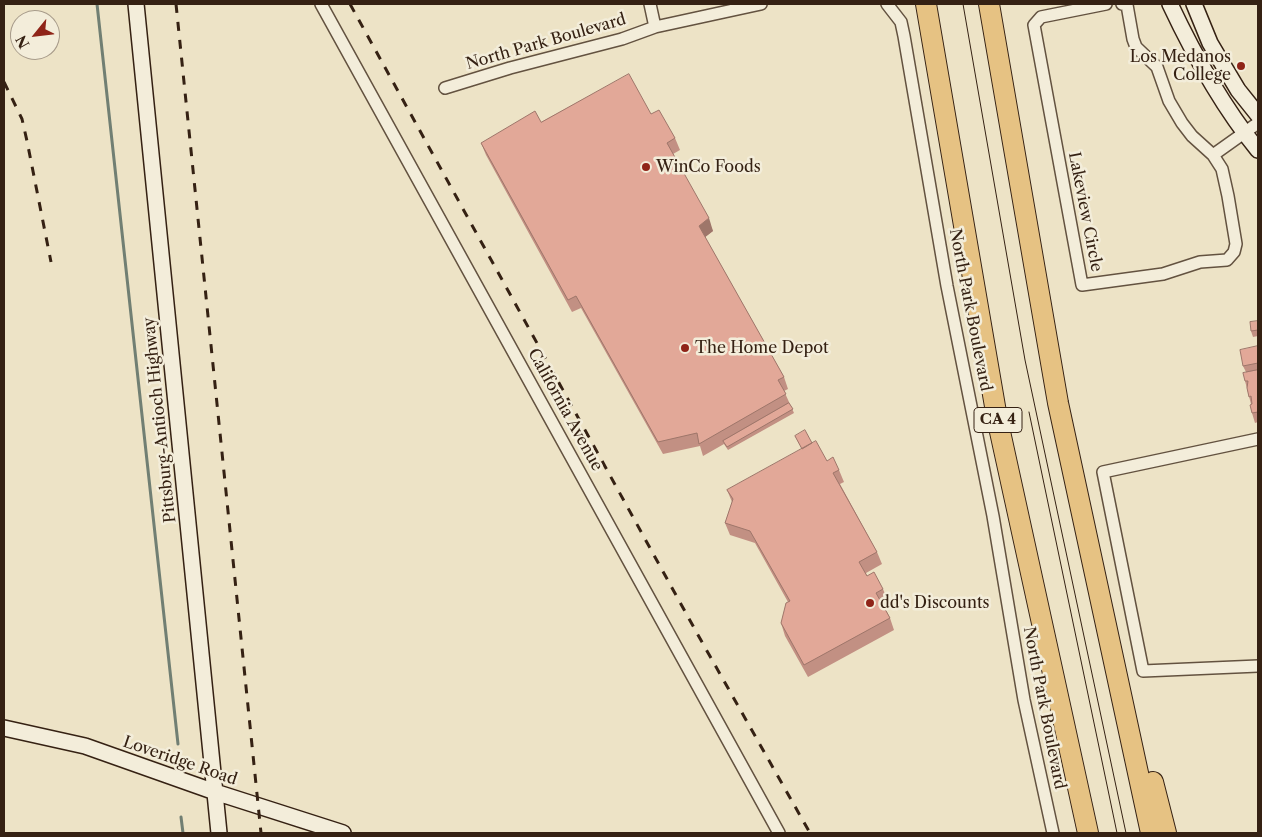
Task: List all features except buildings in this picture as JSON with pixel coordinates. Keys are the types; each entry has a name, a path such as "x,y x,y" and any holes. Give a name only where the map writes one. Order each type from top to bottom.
{"highway":[{"name":"CA 4","path":"926,4 997,418 1088,833"},
{"path":"989,4 1058,403 1151,833"},
{"path":"1113,657 1130,690 1166,833"}],"main road":[{"name":"Pittsburg-Antioch Highway","path":"136,4 219,833"},
{"path":"1170,4 1197,59 1244,133 1258,150"},
{"path":"1194,4 1210,42 1238,90 1258,115"},
{"name":"Loveridge Road","path":"4,728 85,746 215,792 343,833"}],"street":[{"name":"California Avenue","path":"321,4 779,833"},
{"path":"650,4 655,27"},
{"name":"North Park Boulevard","path":"445,88 510,68 622,39 655,27 761,4"},
{"name":"North Park Boulevard","path":"887,4 900,22 904,36 947,286 993,516 1024,700 1053,833"},
{"name":"Lakeview Circle","path":"1106,4 1041,17 1034,25 1082,285 1163,274 1200,262 1226,260 1234,252 1236,244 1222,169 1213,155 1192,136 1182,123 1170,101 1157,66 1136,47 1127,5 1122,4"},
{"path":"1213,155 1258,123"},
{"path":"1258,439 1103,472 1143,671 1258,666"}],"waterway":[{"path":"97,4 178,744"},
{"path":"181,817 183,833"}],"tram line":[{"path":"963,4 1025,360 1126,833"},
{"path":"1029,412 1117,833"}],"railway":[{"path":"176,4 261,833"},
{"path":"350,4 698,635 810,833"},
{"path":"4,82 22,119 51,262"}],"place":[{"name":"Los Medanos College","path":"1241,66"},
{"name":"WinCo Foods","path":"646,167"},
{"name":"The Home Depot","path":"685,348"},
{"name":"dd's Discounts","path":"870,603"}]}
